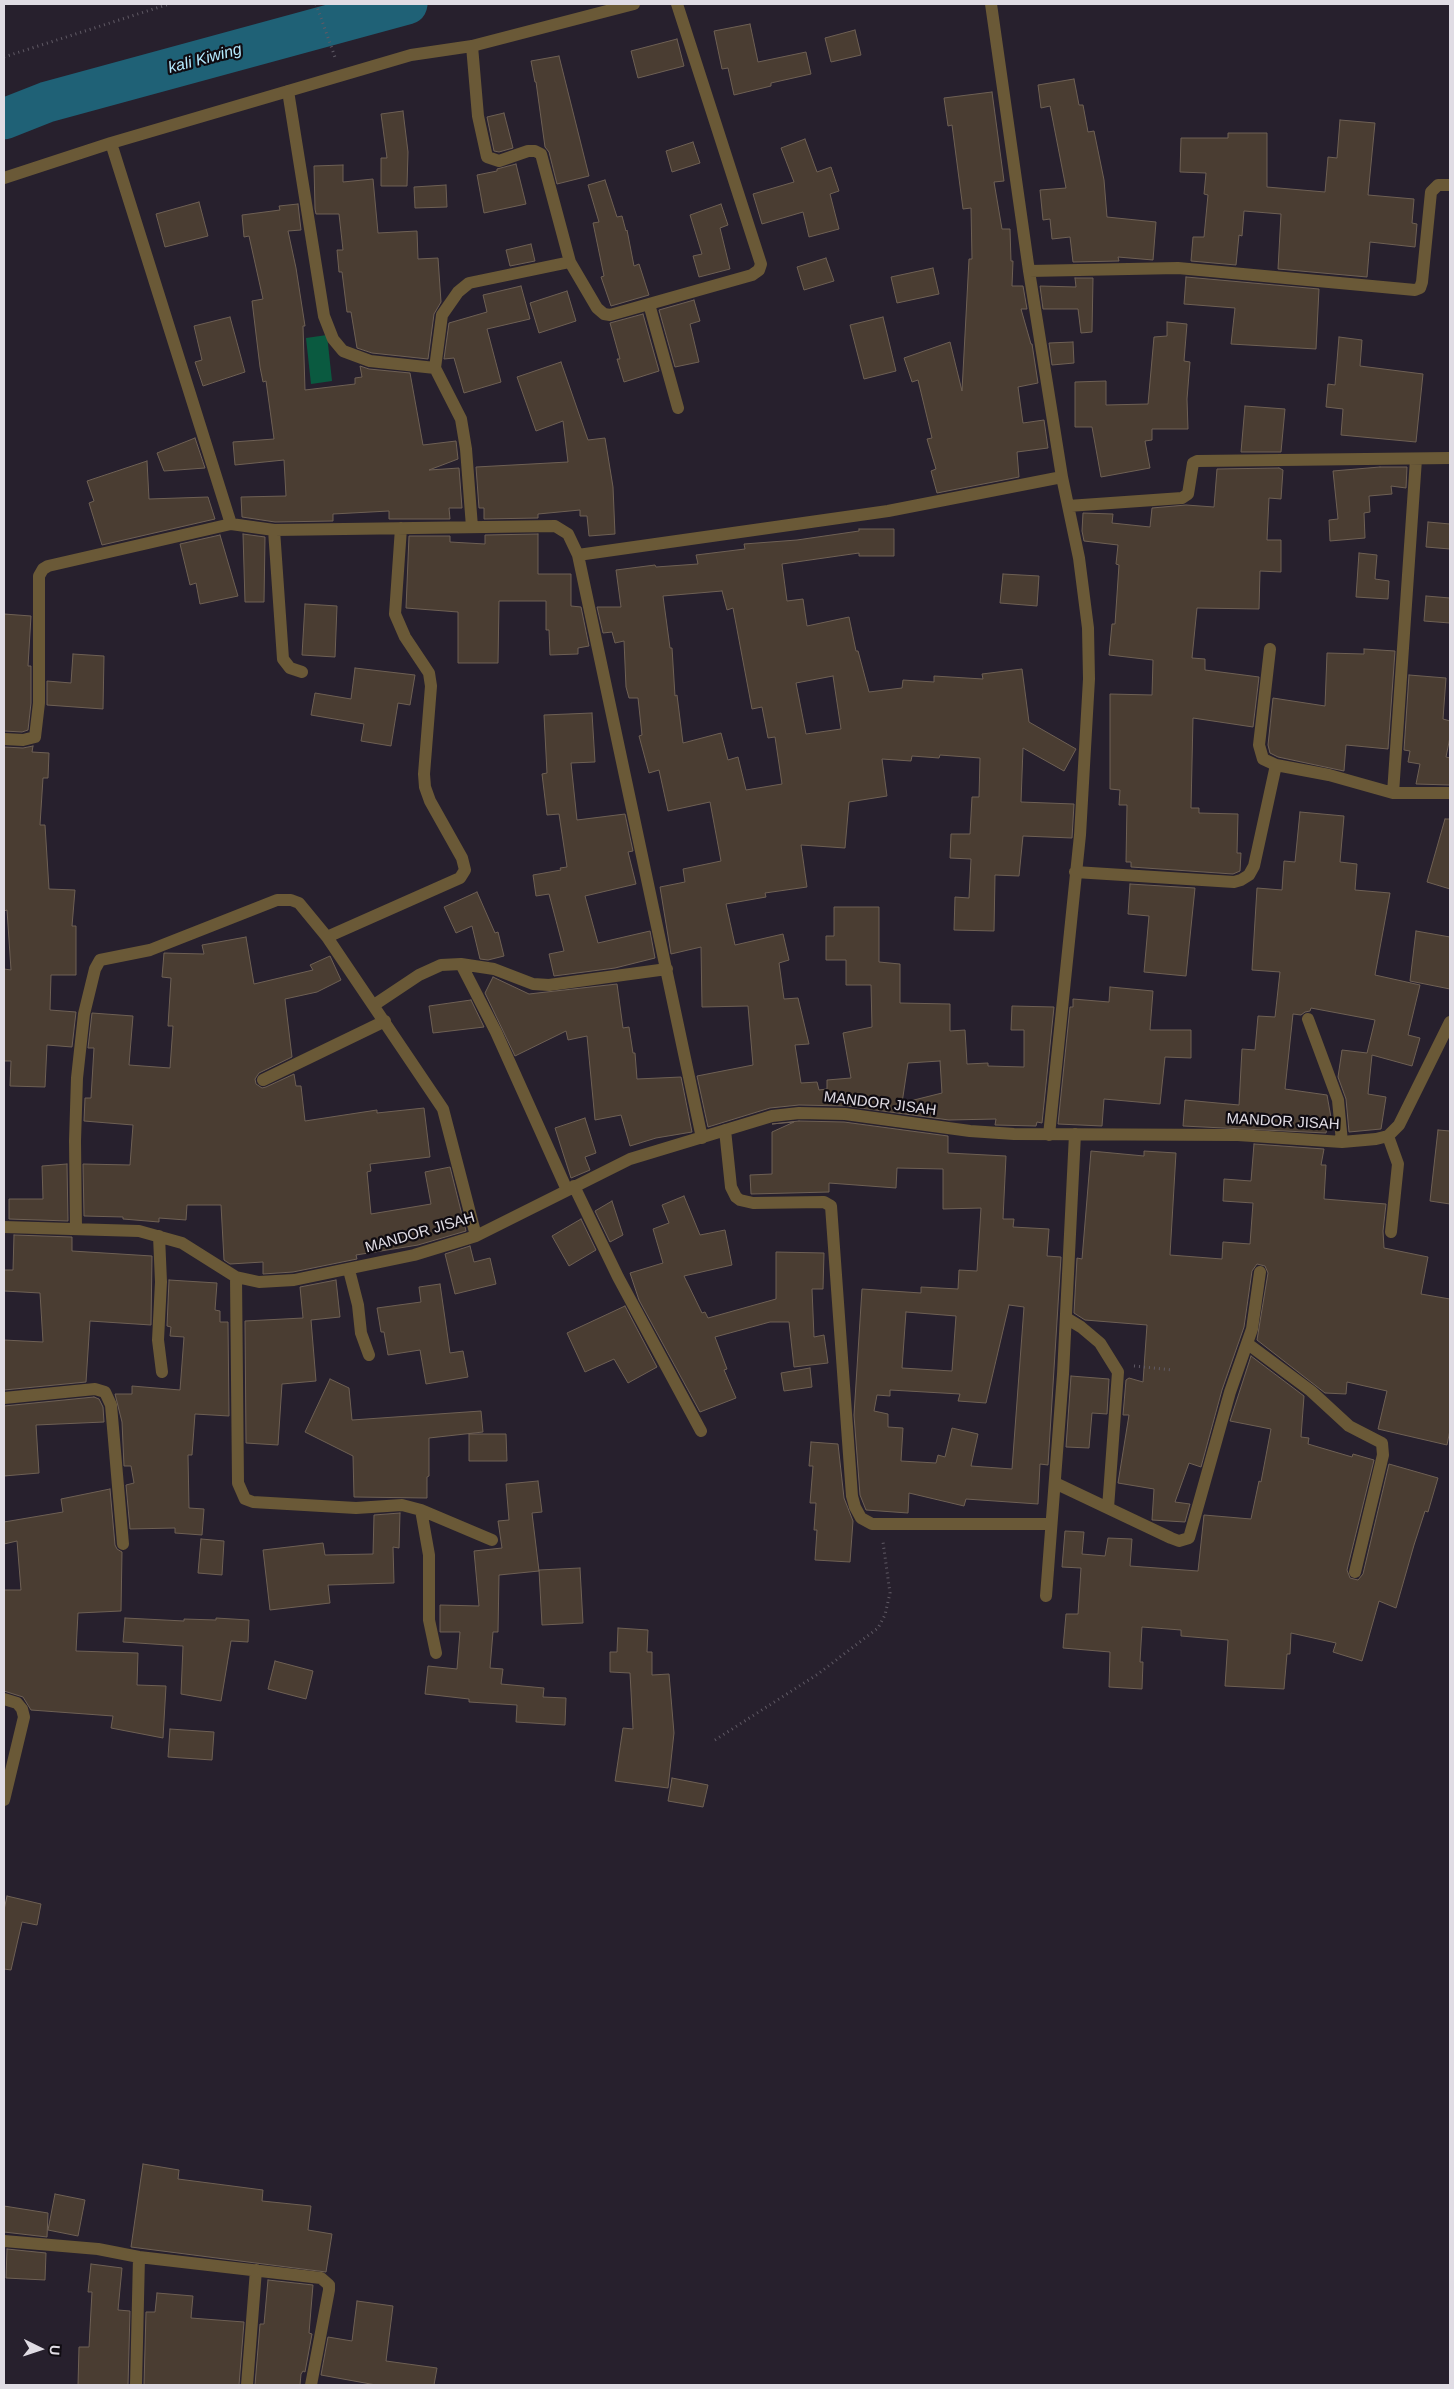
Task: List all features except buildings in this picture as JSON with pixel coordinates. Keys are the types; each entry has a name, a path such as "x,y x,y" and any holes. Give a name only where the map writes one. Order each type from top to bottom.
{"street":[{"path":"4,178 111,143 411,55 472,46 634,4"},
{"path":"472,46 478,116 487,157 499,161 528,151 535,151 541,154 570,262 597,308 604,314 610,315 752,275 759,270 761,264 677,4"},
{"path":"991,4 1029,271 1062,478 1082,575 1088,628 1089,679 1075,872 1049,1135"},
{"path":"288,91 324,316 334,339 343,350 370,361 435,368"},
{"path":"111,143 231,524"},
{"path":"1029,271 1178,268 1415,290 1420,288 1422,282 1431,192 1438,185 1450,185"},
{"path":"472,526 466,450 461,419 435,368 442,315 458,292 469,283 570,262"},
{"path":"649,304 678,408"},
{"path":"1068,506 1182,498 1188,494 1194,464 1197,461 1450,458"},
{"path":"1393,793 1416,459"},
{"path":"578,555 888,511 1062,478"},
{"path":"4,739 23,740 35,737 39,703 39,576 43,569 48,566 231,524 274,530 555,526 568,534 578,555 702,1138"},
{"path":"327,936 460,878 465,870 462,858 430,801 425,787 424,774 431,686 429,673 405,637 395,614 401,528"},
{"path":"274,530 283,660 290,668 302,672"},
{"path":"1270,649 1259,745 1262,757 1276,765 1329,775 1393,793 1450,794"},
{"path":"1075,872 1234,882 1241,880 1248,875 1254,866 1276,765"},
{"path":"76,1228 75,1140 77,1078 84,1014 95,969 100,960 150,950 277,900 291,900 299,903 327,936 443,1109 476,1236"},
{"path":"374,1005 419,975 441,965 461,964 494,969 533,984 549,985 667,969"},
{"path":"461,964 571,1188 701,1431"},
{"path":"1308,1019 1338,1100 1342,1142"},
{"path":"264,1080 385,1021"},
{"path":"1391,1232 1398,1164 1388,1136 1399,1125 1450,1022"},
{"name":"MANDOR JISAH","path":"4,1227 139,1231 182,1243 236,1277 259,1282 349,1270 476,1236 630,1159 772,1116 821,1113 846,1114 970,1131 1049,1135 1238,1134 1342,1142 1388,1136"},
{"path":"725,1130 732,1187 736,1197 740,1200 754,1203 824,1202 831,1206 852,1496 861,1518 868,1523 881,1524 1052,1524"},
{"path":"1046,1596 1066,1318 1074,1134"},
{"path":"158,1236 161,1282 158,1340 162,1372"},
{"path":"349,1270 358,1305 361,1333 369,1355"},
{"path":"1055,1483 1171,1538 1179,1541 1188,1538 1230,1392 1248,1344 1256,1306 1260,1272"},
{"path":"236,1277 238,1483 245,1498 253,1502 356,1508 402,1505 421,1510 492,1540"},
{"path":"1066,1318 1081,1327 1100,1344 1118,1372 1108,1508"},
{"path":"1248,1344 1311,1391 1349,1426 1382,1443 1383,1455 1354,1572"},
{"path":"4,1398 96,1389 105,1392 111,1405 123,1544"},
{"path":"421,1510 428,1555 429,1620 436,1653"},
{"path":"4,1699 17,1703 22,1709 24,1717 4,1800"},
{"path":"4,2241 98,2249 139,2257 321,2278 328,2285 329,2290 311,2385"},
{"path":"136,2385 139,2257"},
{"path":"247,2385 256,2270"}],"path":[{"path":"4,57 169,4"},
{"path":"316,4 334,53"},
{"path":"1118,1372 1128,1366 1173,1370"},
{"path":"715,1740 818,1674 882,1623 890,1592 881,1524"}],"green space":[{"path":"327,335 332,381 311,384 306,338"}],"waterway":[{"name":"kali Kiwing","path":"4,119 47,102 407,4"}]}
